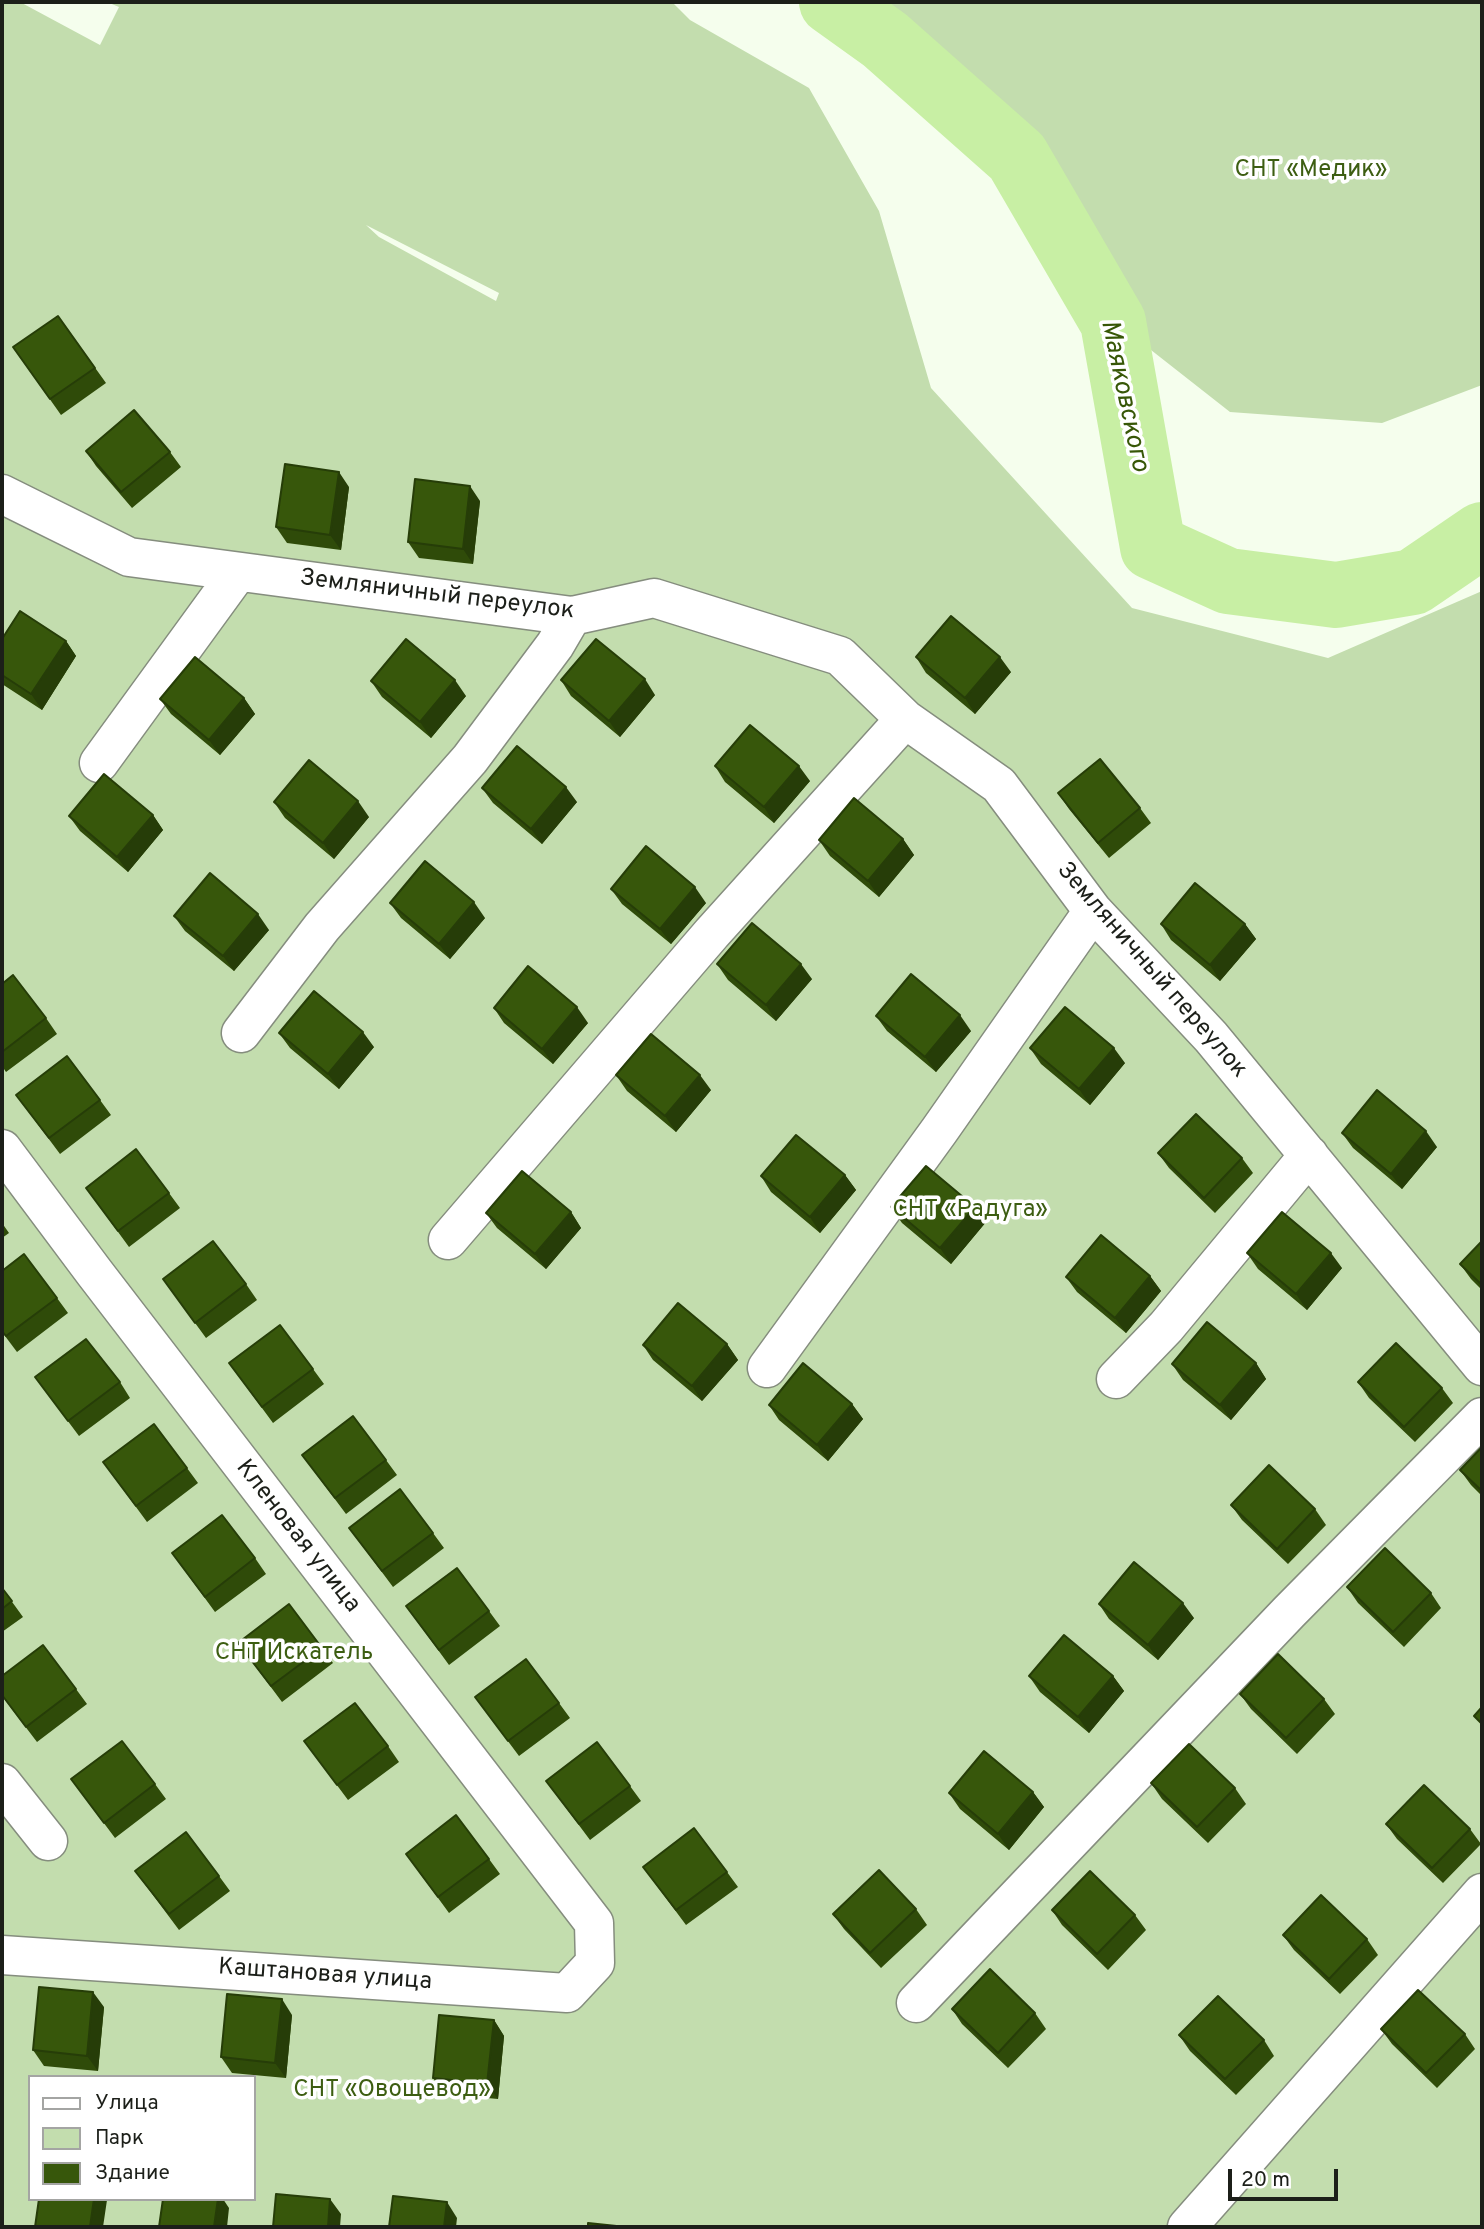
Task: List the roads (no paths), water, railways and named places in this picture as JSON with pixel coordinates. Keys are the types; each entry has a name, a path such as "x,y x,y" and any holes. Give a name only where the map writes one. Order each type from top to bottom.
{"street":[{"name":"Земляничный переулок","path":"2,494 129,557 572,616 654,598 840,656 905,719 999,785 1093,911 1211,1037 1482,1366"},
{"path":"99,763 238,572"},
{"path":"241,1032 322,927 470,758 555,645 572,616"},
{"path":"448,1240 712,933 905,719"},
{"path":"767,1368 939,1131 1093,911"},
{"name":"Кленовая улица","path":"2,1149 110,1294 594,1923"},
{"path":"1116,1379 1166,1327 1309,1156"},
{"path":"916,2003 1289,1612 1482,1416"},
{"path":"2,1783 48,1841"},
{"path":"1187,2227 1482,1893"},
{"name":"Каштановая улица","path":"2,1955 567,1993 595,1963 594,1923"}],"waterway":[{"name":"Маяковского","path":"832,2 885,40 1017,157 1113,322 1153,547 1228,581 1336,595 1413,582 1482,535"}],"park label":[{"name":"СНТ «Медик»","path":"1311,171"},
{"name":"СНТ «Радуга»","path":"970,1211"},
{"name":"СНТ Искатель","path":"294,1654"},
{"name":"СНТ «Овощевод»","path":"392,2091"}]}
